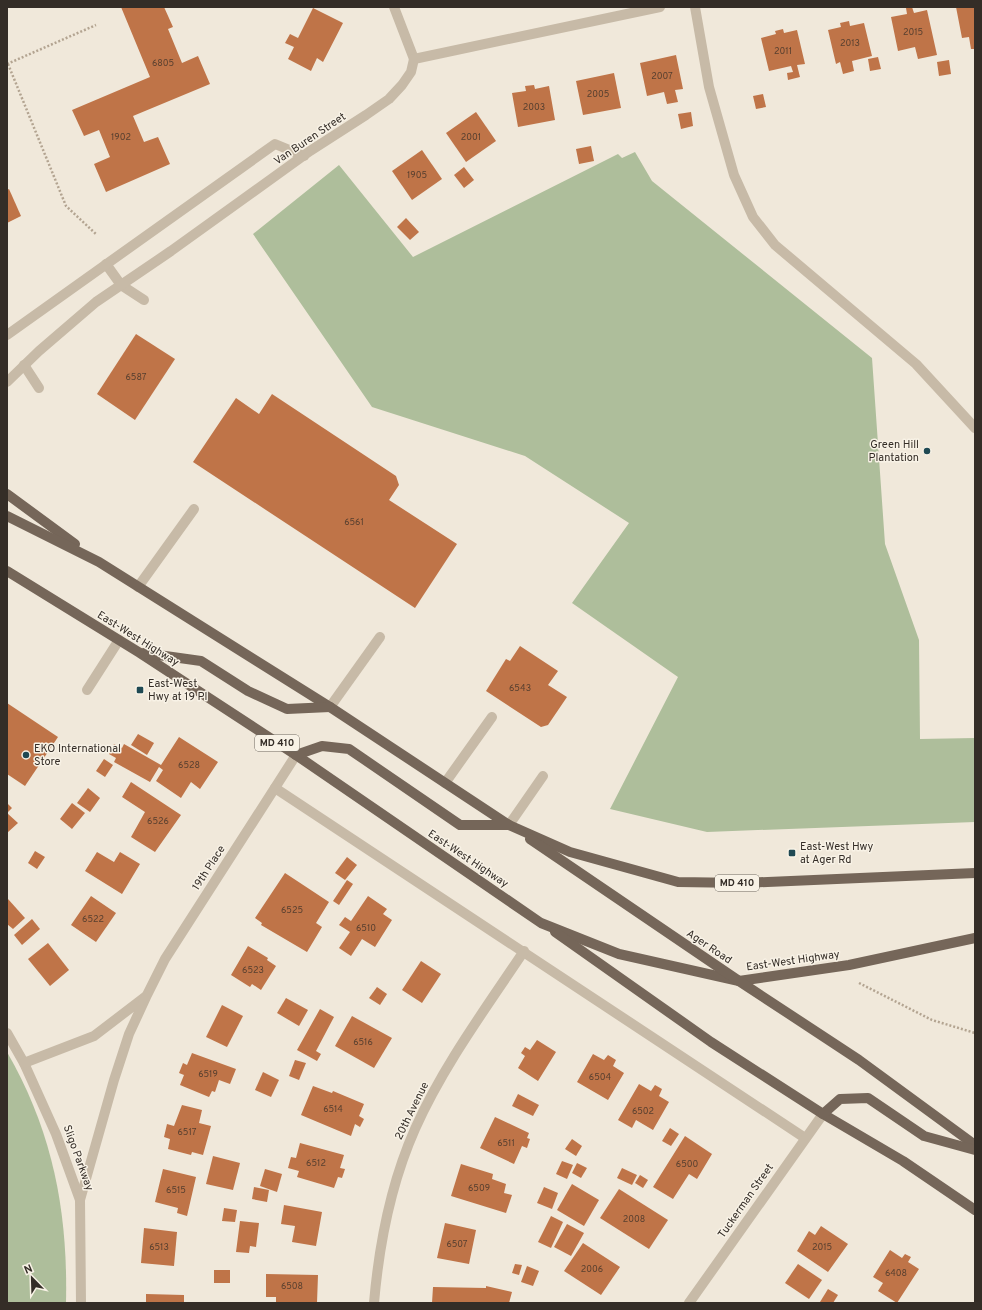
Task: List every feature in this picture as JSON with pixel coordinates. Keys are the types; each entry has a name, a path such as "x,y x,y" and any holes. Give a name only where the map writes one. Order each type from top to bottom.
{"main road":[{"path":"7,494 99,562"},
{"name":"MD 410","path":"7,516 99,562 330,707 508,825 590,859 678,882 743,884 975,873"},
{"name":"East-West Highway","path":"7,571 140,653 296,755 541,923 619,954 739,981 849,965 975,938"},
{"path":"140,653 201,661 248,691 287,709 330,707"},
{"path":"296,755 322,746 349,749 460,825 508,825"},
{"name":"Ager Road","path":"508,825 859,1060 975,1145"},
{"path":"541,923 711,1042 823,1114 903,1162 975,1210"},
{"path":"823,1114 840,1099 868,1098 924,1136 975,1150"}],"street":[{"path":"394,7 414,59 660,7"},
{"path":"695,7 709,86 734,175 753,217 775,245 916,364 975,428"},
{"name":"Van Buren Street","path":"7,382 96,302 304,156 366,116 389,98 402,85 411,72 414,59"},
{"path":"7,335 275,144 304,156"},
{"path":"106,264 121,285 144,300"},
{"path":"24,366 39,388"},
{"path":"138,587 194,509"},
{"path":"330,707 380,637"},
{"path":"88,690 119,640"},
{"path":"445,783 492,717"},
{"name":"19th Place","path":"80,1200 114,1080 129,1034 147,995 165,959 296,755"},
{"path":"508,825 543,776"},
{"path":"275,788 805,1138"},
{"name":"20th Avenue","path":"374,1303 388,1217 400,1170 415,1130 434,1092 524,951"},
{"name":"19th Place","path":"24,1063 94,1036 147,995"},
{"name":"Sligo Parkway","path":"7,1033 24,1063 56,1134 80,1200 81,1303"},
{"name":"Tuckerman Street","path":"689,1303 823,1114"}],"path":[{"path":"96,25 7,64 66,206 97,235"},
{"path":"858,983 932,1020 975,1033"}],"green space":[{"path":"635,152 652,181 872,358 885,544 919,640 920,739 975,738 975,822 707,832 610,809 678,677 572,603 629,523 525,456 372,407 253,234 339,165 413,257 618,154 622,158"},
{"path":"7,1052 23,1082 36,1112 54,1173 64,1237 66,1303 7,1303"}],"building":[{"path":"121,7 164,7 173,27 168,29 182,63 198,56 210,84 133,116 144,142 158,137 170,164 106,192 94,164 110,157 99,130 84,136 72,110 150,77"},
{"path":"912,7 914,13 927,10 937,55 918,59 915,47 898,51 891,17 907,14 906,8"},
{"path":"956,7 975,7 975,49 971,49 969,37 962,38"},
{"path":"313,8 343,23 323,62 317,58 311,71 288,59 294,47 285,43 290,34 298,38"},
{"path":"849,21 850,26 864,23 872,56 852,61 854,71 843,74 840,62 836,64 828,30 841,27 840,23"},
{"path":"783,29 784,33 797,30 805,64 797,65 800,77 788,80 787,73 793,72 791,66 769,71 761,38 776,34 775,31"},
{"path":"676,55 683,89 675,90 678,102 667,104 664,92 647,96 640,63"},
{"path":"878,57 881,69 870,71 868,59"},
{"path":"949,60 951,74 939,76 937,62"},
{"path":"614,73 621,108 583,115 576,81"},
{"path":"534,85 535,89 549,86 555,120 518,127 512,93 526,91 525,86"},
{"path":"763,94 766,107 756,109 753,96"},
{"path":"476,112 496,141 466,162 446,133"},
{"path":"691,112 693,126 681,129 678,114"},
{"path":"591,146 594,161 579,164 576,149"},
{"path":"422,150 442,179 412,200 392,171"},
{"path":"464,167 474,180 464,188 454,175"},
{"path":"9,189 21,216 7,223 7,190"},
{"path":"406,218 419,232 410,240 397,227"},
{"path":"136,334 175,359 135,420 97,394"},
{"path":"272,394 396,476 399,485 389,500 457,544 415,608 193,462 236,398 259,414"},
{"path":"520,646 558,671 548,685 567,697 548,725 541,727 486,691 506,659 510,661"},
{"name":"EKO International Store","path":"7,703 58,737 25,786 7,774"},
{"path":"138,734 154,743 147,755 131,745"},
{"path":"179,737 218,762 200,789 191,782 181,798 156,781 163,770 159,767 150,782 114,762 116,758 109,754 114,744 122,748 124,744 161,765"},
{"path":"104,759 113,765 105,777 96,771"},
{"path":"131,782 181,815 155,852 131,837 145,812 122,797"},
{"path":"88,788 100,798 90,812 77,803"},
{"path":"7,803 12,808 7,813"},
{"path":"72,803 85,813 72,829 60,819"},
{"path":"7,813 18,823 7,833"},
{"path":"35,851 45,857 37,869 28,863"},
{"path":"97,852 114,862 120,852 140,864 122,894 85,871"},
{"path":"347,857 357,865 345,880 335,873"},
{"path":"285,873 329,902 316,923 322,927 307,952 261,925 262,923 255,918"},
{"path":"347,880 353,884 339,905 333,901"},
{"path":"91,896 116,913 96,942 71,925"},
{"path":"368,896 387,909 383,914 392,920 375,947 362,939 351,956 339,948 350,932 339,925 345,917 351,921"},
{"path":"8,899 25,918 13,929 7,924"},
{"path":"32,919 40,929 22,945 14,935"},
{"path":"48,943 69,970 50,986 28,959"},
{"path":"248,946 268,958 267,960 276,966 261,990 252,984 250,987 231,975"},
{"path":"421,961 441,974 422,1003 402,990"},
{"path":"377,987 387,994 380,1005 369,998"},
{"path":"286,998 308,1010 299,1026 277,1013"},
{"path":"222,1005 243,1016 227,1047 206,1037"},
{"path":"320,1009 334,1017 316,1051 321,1054 317,1061 297,1050"},
{"path":"352,1016 392,1038 374,1068 335,1046"},
{"path":"537,1040 556,1052 538,1081 518,1068 525,1056 521,1053 525,1047 530,1050"},
{"path":"192,1053 236,1069 230,1084 219,1080 215,1092 212,1091 209,1097 180,1085 184,1075 179,1073 183,1063 187,1065"},
{"path":"593,1054 604,1060 608,1055 616,1060 613,1066 624,1073 608,1100 577,1082"},
{"path":"295,1060 306,1063 299,1080 289,1076"},
{"path":"263,1072 279,1080 271,1097 255,1090"},
{"path":"639,1084 651,1091 655,1085 662,1089 659,1096 669,1102 653,1130 636,1120 632,1128 618,1120"},
{"path":"313,1086 332,1093 333,1091 364,1104 359,1116 364,1119 360,1127 355,1124 351,1136 301,1115"},
{"path":"518,1094 539,1105 533,1116 512,1106"},
{"path":"182,1105 202,1110 199,1123 211,1126 203,1155 192,1152 191,1155 168,1149 170,1139 164,1137 167,1124 174,1126"},
{"path":"495,1117 529,1133 527,1138 530,1139 527,1148 522,1146 514,1164 480,1148"},
{"path":"670,1128 679,1134 671,1146 662,1141"},
{"path":"685,1136 712,1154 697,1179 689,1174 673,1199 653,1187"},
{"path":"572,1139 582,1146 576,1156 565,1149"},
{"path":"300,1143 344,1155 340,1168 345,1169 342,1178 338,1177 334,1188 297,1177 299,1171 288,1168 291,1157 296,1158"},
{"path":"213,1156 240,1163 233,1190 206,1184"},
{"path":"562,1161 573,1165 567,1179 556,1174"},
{"path":"577,1163 587,1168 581,1178 572,1173"},
{"path":"461,1164 493,1174 492,1179 506,1184 504,1193 512,1195 506,1213 451,1196"},
{"path":"622,1168 637,1175 632,1185 617,1178"},
{"path":"163,1169 196,1177 187,1216 177,1213 178,1208 155,1202"},
{"path":"265,1169 282,1174 277,1192 260,1186"},
{"path":"640,1175 648,1180 643,1188 635,1183"},
{"path":"572,1184 599,1200 584,1226 557,1210"},
{"path":"254,1187 269,1190 267,1202 252,1199"},
{"path":"544,1187 558,1193 552,1209 537,1203"},
{"path":"619,1189 668,1220 649,1249 600,1218"},
{"path":"284,1205 322,1212 316,1246 292,1242 295,1226 281,1224"},
{"path":"224,1208 237,1210 235,1222 222,1221"},
{"path":"551,1216 563,1222 551,1248 538,1242"},
{"path":"240,1221 259,1223 256,1247 250,1246 249,1253 236,1252"},
{"path":"445,1223 476,1230 469,1264 437,1258"},
{"path":"567,1224 584,1233 571,1256 554,1247"},
{"path":"821,1226 848,1244 828,1272 797,1251 809,1231 815,1235"},
{"path":"144,1228 177,1232 174,1266 141,1263"},
{"path":"583,1243 620,1267 601,1295 564,1271"},
{"path":"890,1250 902,1258 905,1254 911,1257 908,1262 919,1269 897,1303 878,1291 883,1283 873,1277"},
{"path":"515,1264 522,1265 519,1275 512,1273"},
{"path":"798,1264 822,1280 809,1299 785,1283"},
{"path":"527,1266 539,1271 533,1286 521,1282"},
{"path":"214,1270 230,1270 230,1283 214,1283"},
{"path":"266,1274 318,1275 317,1303 276,1303 276,1297 266,1297"},
{"path":"486,1286 512,1292 509,1303 432,1303 433,1287 486,1288"},
{"path":"828,1289 838,1295 833,1303 821,1303 820,1302"},
{"path":"146,1294 184,1295 184,1303 146,1303"}],"place":[{"name":"Green Hill Plantation","path":"927,451"},
{"name":"East-West Hwy at 19 Pl","path":"140,690"},
{"name":"EKO International Store","path":"26,755"},
{"name":"East-West Hwy at Ager Rd","path":"792,853"}]}
